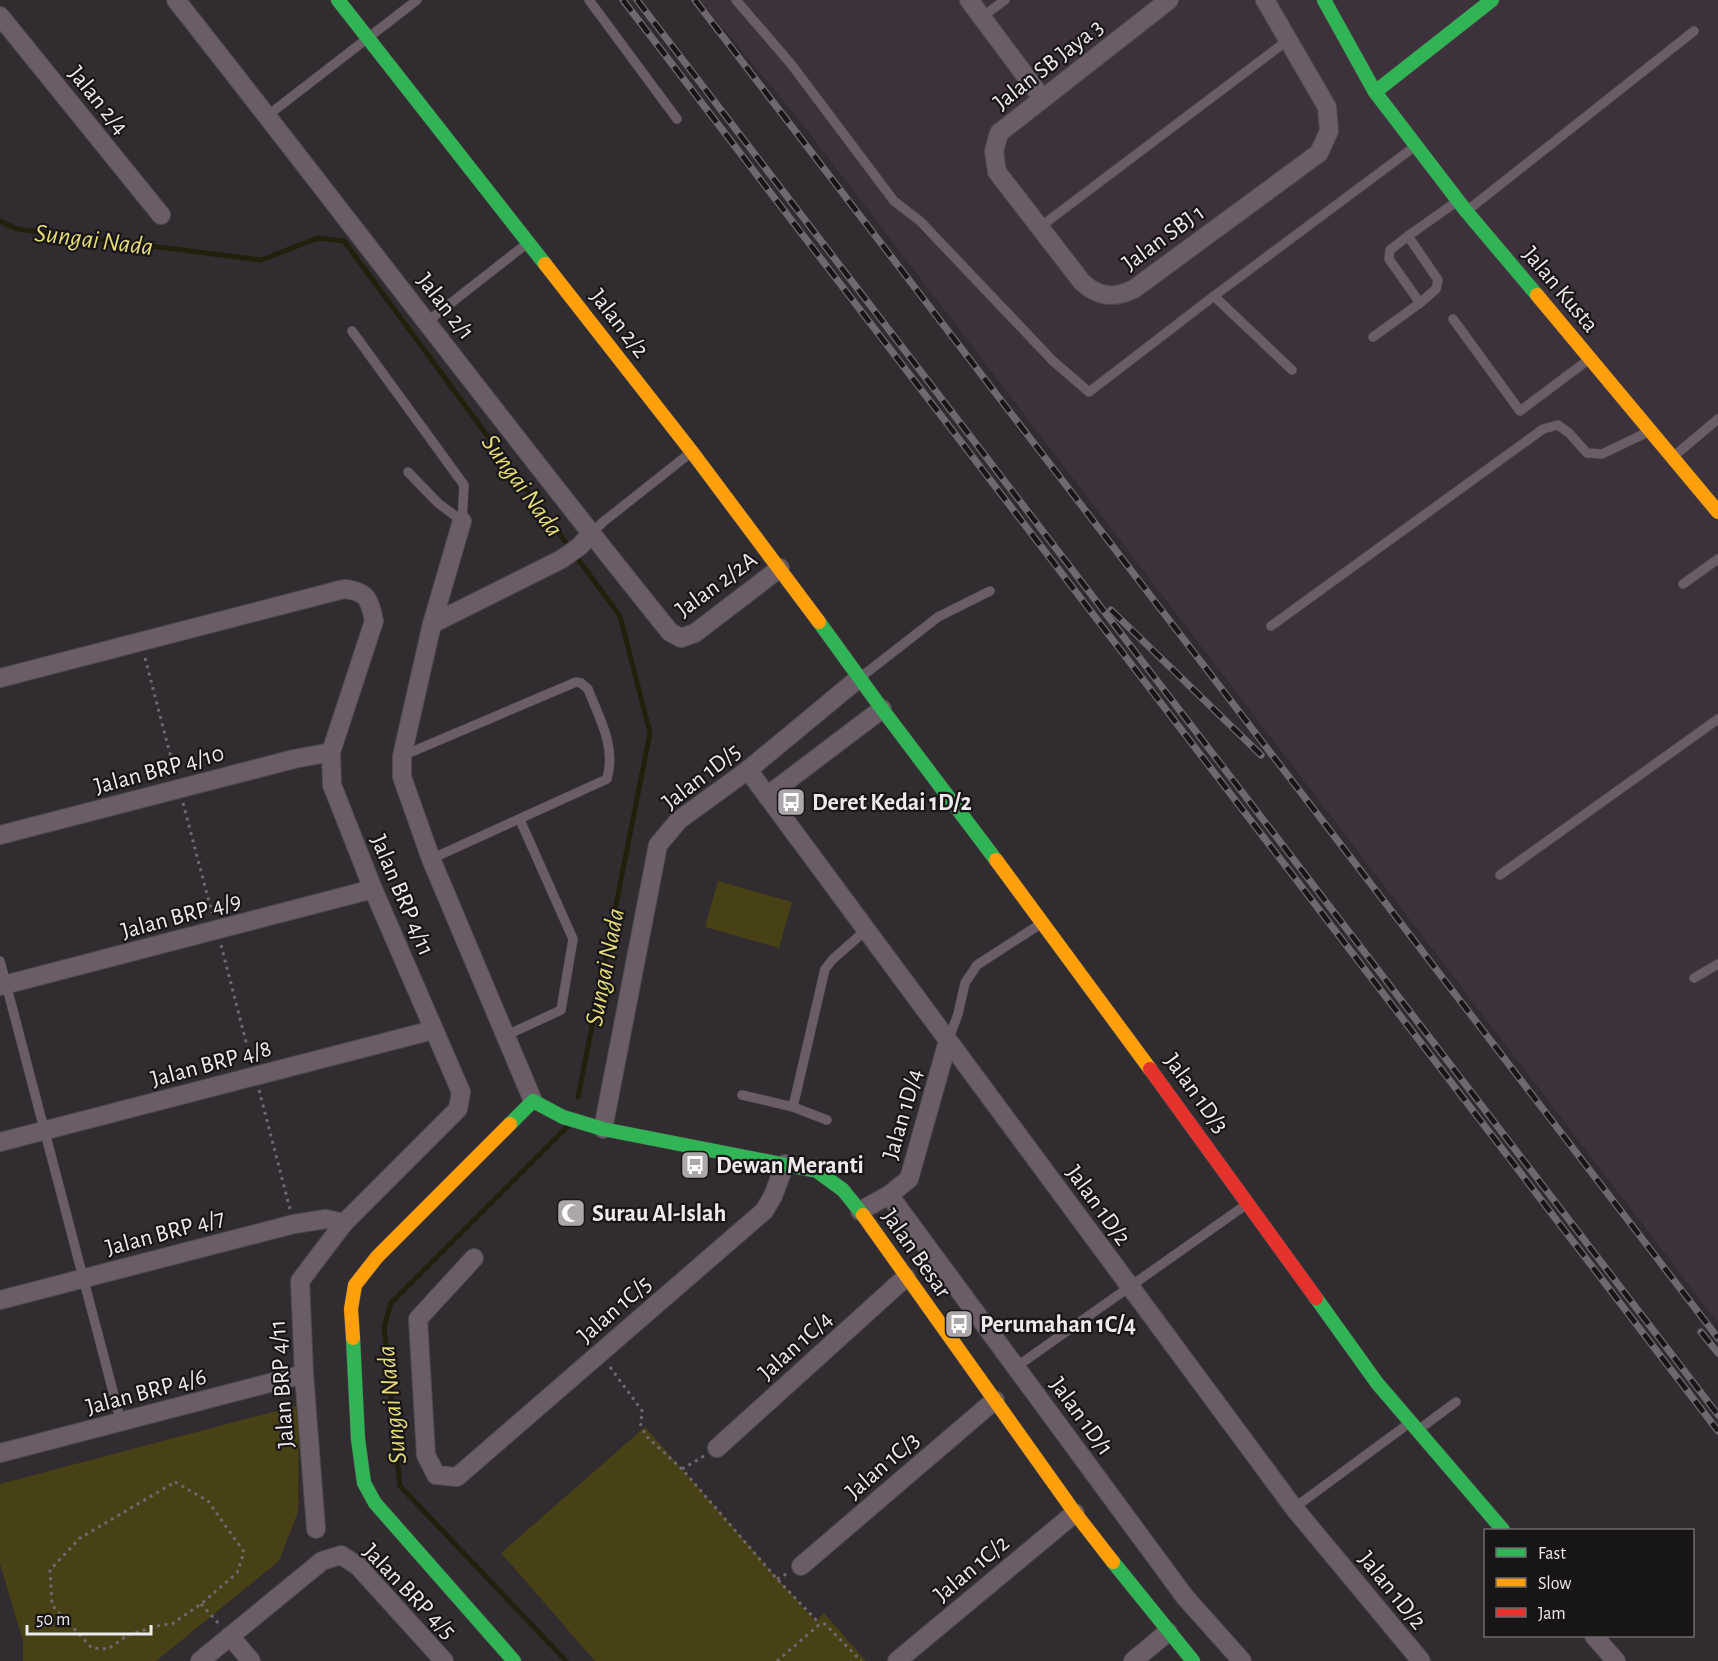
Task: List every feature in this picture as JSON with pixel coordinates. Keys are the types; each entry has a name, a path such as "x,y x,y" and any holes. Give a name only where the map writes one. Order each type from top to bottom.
{"street":[{"name":"Jalan 2/1","path":"176,0 428,321 585,540 670,632 681,638"},
{"name":"Jalan 2/2","path":"338,0 692,452 860,678"},
{"path":"969,0 1042,98"},
{"name":"Jalan SB Jaya 3","path":"994,151 999,133 1169,0"},
{"path":"1265,0 1288,40"},
{"name":"Jalan Kusta","path":"1324,0 1375,92 1462,206 1718,512"},
{"path":"1375,92 1492,0"},
{"name":"Jalan 2/4","path":"0,16 161,215"},
{"name":"Jalan SBJ 1","path":"994,151 997,172 1090,290 1112,297 1123,295 1134,290 1319,153 1329,131 1327,107 1288,40"},
{"path":"462,521 432,624 402,756 402,777 431,859 533,1101 378,1257 355,1285 351,1309 358,1440 364,1483 375,1503 514,1661"},
{"path":"432,624 562,559 585,540"},
{"name":"Jalan 2/2A","path":"681,638 695,633 780,568"},
{"name":"Jalan BRP 4/11","path":"0,678 344,589 356,590 366,596 371,607 374,621 332,752 332,785 373,890 461,1092 458,1109 344,1223 300,1281 304,1374 316,1529"},
{"name":"Jalan 1D/3","path":"860,678 1044,922 1377,1383 1502,1529"},
{"name":"Jalan 1D/5","path":"603,1129 658,845 679,820 748,770 860,678"},
{"path":"766,796 882,709"},
{"name":"Jalan BRP 4/10","path":"0,835 294,759 332,752"},
{"name":"Jalan 1D/2","path":"748,770 1294,1508 1421,1661"},
{"name":"Jalan BRP 4/9","path":"3,985 373,890"},
{"name":"Jalan BRP 4/8","path":"0,1142 433,1030"},
{"name":"Jalan 1D/4","path":"860,1211 889,1195 909,1179 948,1041"},
{"name":"Jalan Besar","path":"533,1101 563,1117 603,1129 817,1171 843,1190 1075,1513 1193,1661"},
{"name":"Jalan 1C/5","path":"474,1258 418,1319 426,1455 436,1475 457,1477 764,1211 773,1196 785,1164"},
{"name":"Jalan 1D/1","path":"889,1195 1185,1597 1242,1661"},
{"name":"Jalan BRP 4/7","path":"0,1300 294,1224 326,1220 344,1223"},
{"name":"Jalan 1C/4","path":"717,1448 906,1277"},
{"name":"Jalan BRP 4/6","path":"0,1454 304,1374"},
{"name":"Jalan 1C/3","path":"801,1566 995,1400"},
{"name":"Jalan 1C/2","path":"897,1661 1075,1513"},
{"name":"Jalan BRP 4/5","path":"230,1636 322,1561 341,1555 358,1566 444,1661"},
{"path":"1133,1661 1168,1632"},
{"path":"200,1661 230,1636 251,1661"},
{"path":"1596,1637 1616,1661"}],"lane":[{"path":"267,116 417,0"},
{"path":"589,0 677,119"},
{"path":"736,0 791,64 894,201 920,221 1053,361 1089,392 1416,146"},
{"path":"982,17 1005,0"},
{"path":"1420,303 1389,259 1390,250 1408,236 1462,206 1694,31"},
{"path":"1040,227 1288,40"},
{"path":"1373,337 1436,290 1438,280 1408,236"},
{"path":"428,321 529,242"},
{"path":"1214,296 1292,370"},
{"path":"1454,319 1520,411 1590,358"},
{"path":"352,332 464,485 462,521"},
{"path":"1672,457 1718,419"},
{"path":"1271,626 1543,429 1558,425 1587,453 1594,454 1602,454 1650,431"},
{"path":"585,540 603,522 692,452"},
{"path":"408,472 438,503 462,521"},
{"path":"1683,584 1718,559"},
{"path":"860,678 938,617 990,591"},
{"path":"402,756 576,682 588,689 611,750 611,765 607,779 431,859"},
{"path":"1500,875 1718,719"},
{"path":"505,1036 561,1010 573,939 520,820"},
{"path":"948,1041 958,1014 965,983 977,965 1044,922"},
{"path":"793,1107 825,969 866,930"},
{"path":"0,961 3,985 45,1131 121,1422"},
{"path":"1694,978 1718,964"},
{"path":"742,1095 793,1107 827,1120"},
{"path":"1016,1367 1247,1204"},
{"path":"1294,1508 1413,1427 1456,1402"}],"path":[{"path":"600,1353 643,1412 640,1423 646,1436 682,1469 777,1579 820,1624 828,1625 861,1661"},
{"path":"682,1469 717,1448"},
{"path":"175,1482 208,1502 244,1552 237,1573 201,1604 172,1624 128,1635 108,1649 92,1648 52,1605 50,1570 80,1538 175,1482"},
{"path":"201,1604 230,1636"},
{"path":"777,1661 820,1624"}],"shaded area":[{"path":"700,0 1718,0 1718,1323 807,130"},
{"path":"718,881 792,902 779,948 705,927"},
{"path":"299,1405 298,1512 279,1561 156,1661 23,1661 23,1641 0,1564 0,1484"},
{"path":"645,1427 816,1622 824,1613 866,1661 595,1661 501,1553"}],"waterway":[{"name":"Sungai Nada","path":"0,221 17,229 261,260 318,238 344,241 620,616 650,733 578,1097"},
{"name":"Sungai Nada","path":"566,1661 400,1486 384,1327 391,1303 567,1127"}],"railway":[{"path":"623,0 1718,1431"},
{"path":"637,0 1718,1415"},
{"path":"695,0 1718,1338"},
{"path":"1111,610 1261,755"},
{"path":"1701,1332 1718,1353"}],"traffic: fast":[{"path":"338,0 545,264"},
{"path":"1324,0 1375,92 1466,211 1537,295"},
{"path":"1375,92 1492,0"},
{"path":"819,622 996,860"},
{"path":"510,1124 533,1101 563,1117 603,1129 817,1171 843,1190 863,1215"},
{"path":"1316,1298 1377,1383 1502,1529"},
{"path":"353,1338 358,1439 364,1483 375,1503 514,1661"},
{"path":"1113,1562 1193,1661"}],"traffic: slow":[{"path":"545,264 692,452 819,622"},
{"path":"1537,295 1718,512"},
{"path":"996,860 1150,1069"},
{"path":"353,1338 351,1309 355,1285 377,1257 510,1124"},
{"path":"863,1215 1075,1513 1113,1562"}],"traffic: jam":[{"path":"1150,1069 1316,1298"}],"place":[{"name":"Deret Kedai 1D/2","path":"791,802"},
{"name":"Dewan Meranti","path":"695,1165"},
{"name":"Surau Al-Islah","path":"571,1213"},
{"name":"Perumahan 1C/4","path":"959,1324"}]}
